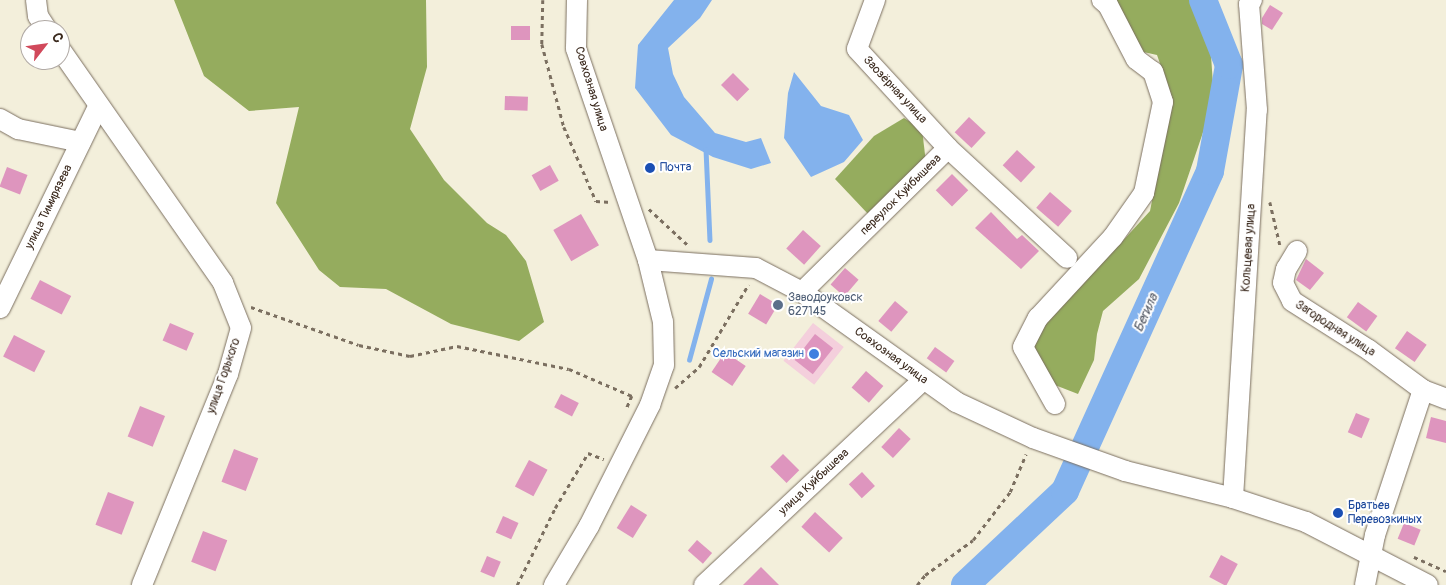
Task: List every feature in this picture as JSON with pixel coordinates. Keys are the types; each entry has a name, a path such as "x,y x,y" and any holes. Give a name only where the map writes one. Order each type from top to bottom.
{"street":[{"path":"36,0 38,16 41,20"},
{"name":"Совхозная улица","path":"554,585 589,526 650,405 664,365 663,322 648,260 576,48 578,0"},
{"name":"Заозёрная улица","path":"875,0 857,49 948,148"},
{"path":"1055,404 1023,347 1038,318 1113,237 1144,193 1163,102 1153,72 1136,58 1108,5 1102,0"},
{"name":"Кольцевая улица","path":"1232,498 1257,110 1249,4 1252,0"},
{"name":"улица Горького","path":"70,64 98,107 153,179 223,283 241,328 228,374 142,585"},
{"name":"улица Тимирязева","path":"0,306 98,107"},
{"path":"0,120 18,129 81,142"},
{"name":"переулок Куйбышева","path":"802,292 948,148 1067,258"},
{"path":"1286,269 1297,251"},
{"name":"Совхозная улица","path":"648,260 756,268 802,292 956,402 1040,441 1125,471 1232,498 1306,522 1370,557 1428,585"},
{"name":"Загородная улица","path":"1286,269 1283,283 1292,302 1369,350 1423,390 1446,399"},
{"name":"улица Куйбышева","path":"704,585 924,379"},
{"path":"1365,585 1370,557 1423,390"}],"path":[{"path":"1267,194 1286,269"},
{"path":"229,299 359,345 410,356 457,346 569,369 632,396 624,415"},
{"path":"917,585 924,576 973,540 1010,492 1040,441"},
{"path":"517,585 555,508 588,453 605,460 609,451"}],"shaded area":[{"path":"813,323 844,347 814,385 783,361"}],"green space":[{"path":"174,0 426,0 427,67 410,129 444,180 487,223 506,235 526,261 544,322 519,341 451,324 386,289 340,287 319,270 276,203 299,107 249,111 204,76"},
{"path":"1109,0 1190,0 1211,55 1214,100 1179,203 1139,279 1103,311 1097,334 1094,360 1078,394 1042,380 1028,341 1069,281 1119,245 1150,211 1172,98 1157,55 1130,49"},
{"path":"904,118 922,129 926,163 869,215 835,179 874,136"}],"water":[{"path":"674,0 712,0 700,18 668,48 673,74 684,97 715,133 746,142 761,138 771,163 751,169 713,157 671,135 635,88 638,45"},
{"path":"794,72 821,106 849,115 863,140 844,162 811,177 784,138 788,93"}],"building":[{"path":"1270,5 1283,13 1272,30 1262,24 1262,18"},
{"path":"511,26 530,26 530,40 511,40"},
{"path":"733,73 749,89 737,101 721,85"},
{"path":"505,96 528,97 527,111 505,110"},
{"path":"969,117 986,133 971,148 955,132"},
{"path":"1017,150 1035,167 1021,182 1003,165"},
{"path":"550,165 559,181 540,191 532,175"},
{"path":"7,167 28,175 20,194 0,187"},
{"path":"952,174 968,190 952,207 936,190"},
{"path":"1050,192 1072,211 1058,227 1036,208"},
{"path":"991,212 1017,239 1022,235 1039,251 1021,269 975,228"},
{"path":"581,214 599,245 571,261 553,230"},
{"path":"803,230 821,246 804,265 786,249"},
{"path":"1306,259 1324,273 1310,290 1296,280"},
{"path":"845,268 859,280 844,296 831,285"},
{"path":"40,280 71,296 62,315 30,299"},
{"path":"760,294 778,305 766,325 748,314"},
{"path":"895,301 908,312 891,332 878,321"},
{"path":"1358,302 1377,316 1366,331 1347,317"},
{"path":"170,323 194,333 187,351 163,340"},
{"path":"1407,331 1427,345 1415,362 1395,348"},
{"name":"Сельский магазин","path":"815,334 833,348 813,374 795,360"},
{"path":"14,335 45,351 34,372 3,356"},
{"path":"935,347 954,361 946,372 927,358"},
{"path":"725,352 746,366 732,386 712,372"},
{"path":"866,371 883,386 869,403 852,388"},
{"path":"561,394 579,403 572,416 554,407"},
{"path":"140,406 165,416 153,447 128,437"},
{"path":"1356,413 1370,419 1362,438 1348,432"},
{"path":"1431,417 1446,421 1446,443 1426,438"},
{"path":"899,428 911,439 893,458 881,447"},
{"path":"234,449 258,458 246,491 221,482"},
{"path":"783,454 799,470 787,483 770,467"},
{"path":"529,460 548,470 533,496 515,486"},
{"path":"862,472 875,486 862,498 849,484"},
{"path":"108,492 134,502 122,535 95,525"},
{"path":"631,505 647,515 633,538 617,528"},
{"path":"815,512 843,538 829,553 801,527"},
{"path":"503,516 519,523 511,539 496,532"},
{"path":"1404,523 1421,530 1414,546 1398,539"},
{"path":"203,531 227,540 215,571 191,562"},
{"path":"697,540 712,553 703,564 688,551"},
{"path":"1221,555 1238,564 1227,585 1209,577"},
{"path":"487,556 501,562 494,578 480,572"},
{"path":"761,567 779,585 743,585"}],"waterway":[{"name":"Бегила","path":"965,585 1065,491 1210,171 1229,65 1203,0"},
{"path":"706,149 710,240"},
{"path":"689,360 711,279"}],"place":[{"name":"Почта","path":"650,168"},
{"name":"Заводоуковск 627145","path":"778,305"},
{"name":"Сельский магазин","path":"814,354"},
{"name":"Братьев Перевозкиных","path":"1338,513"}]}
